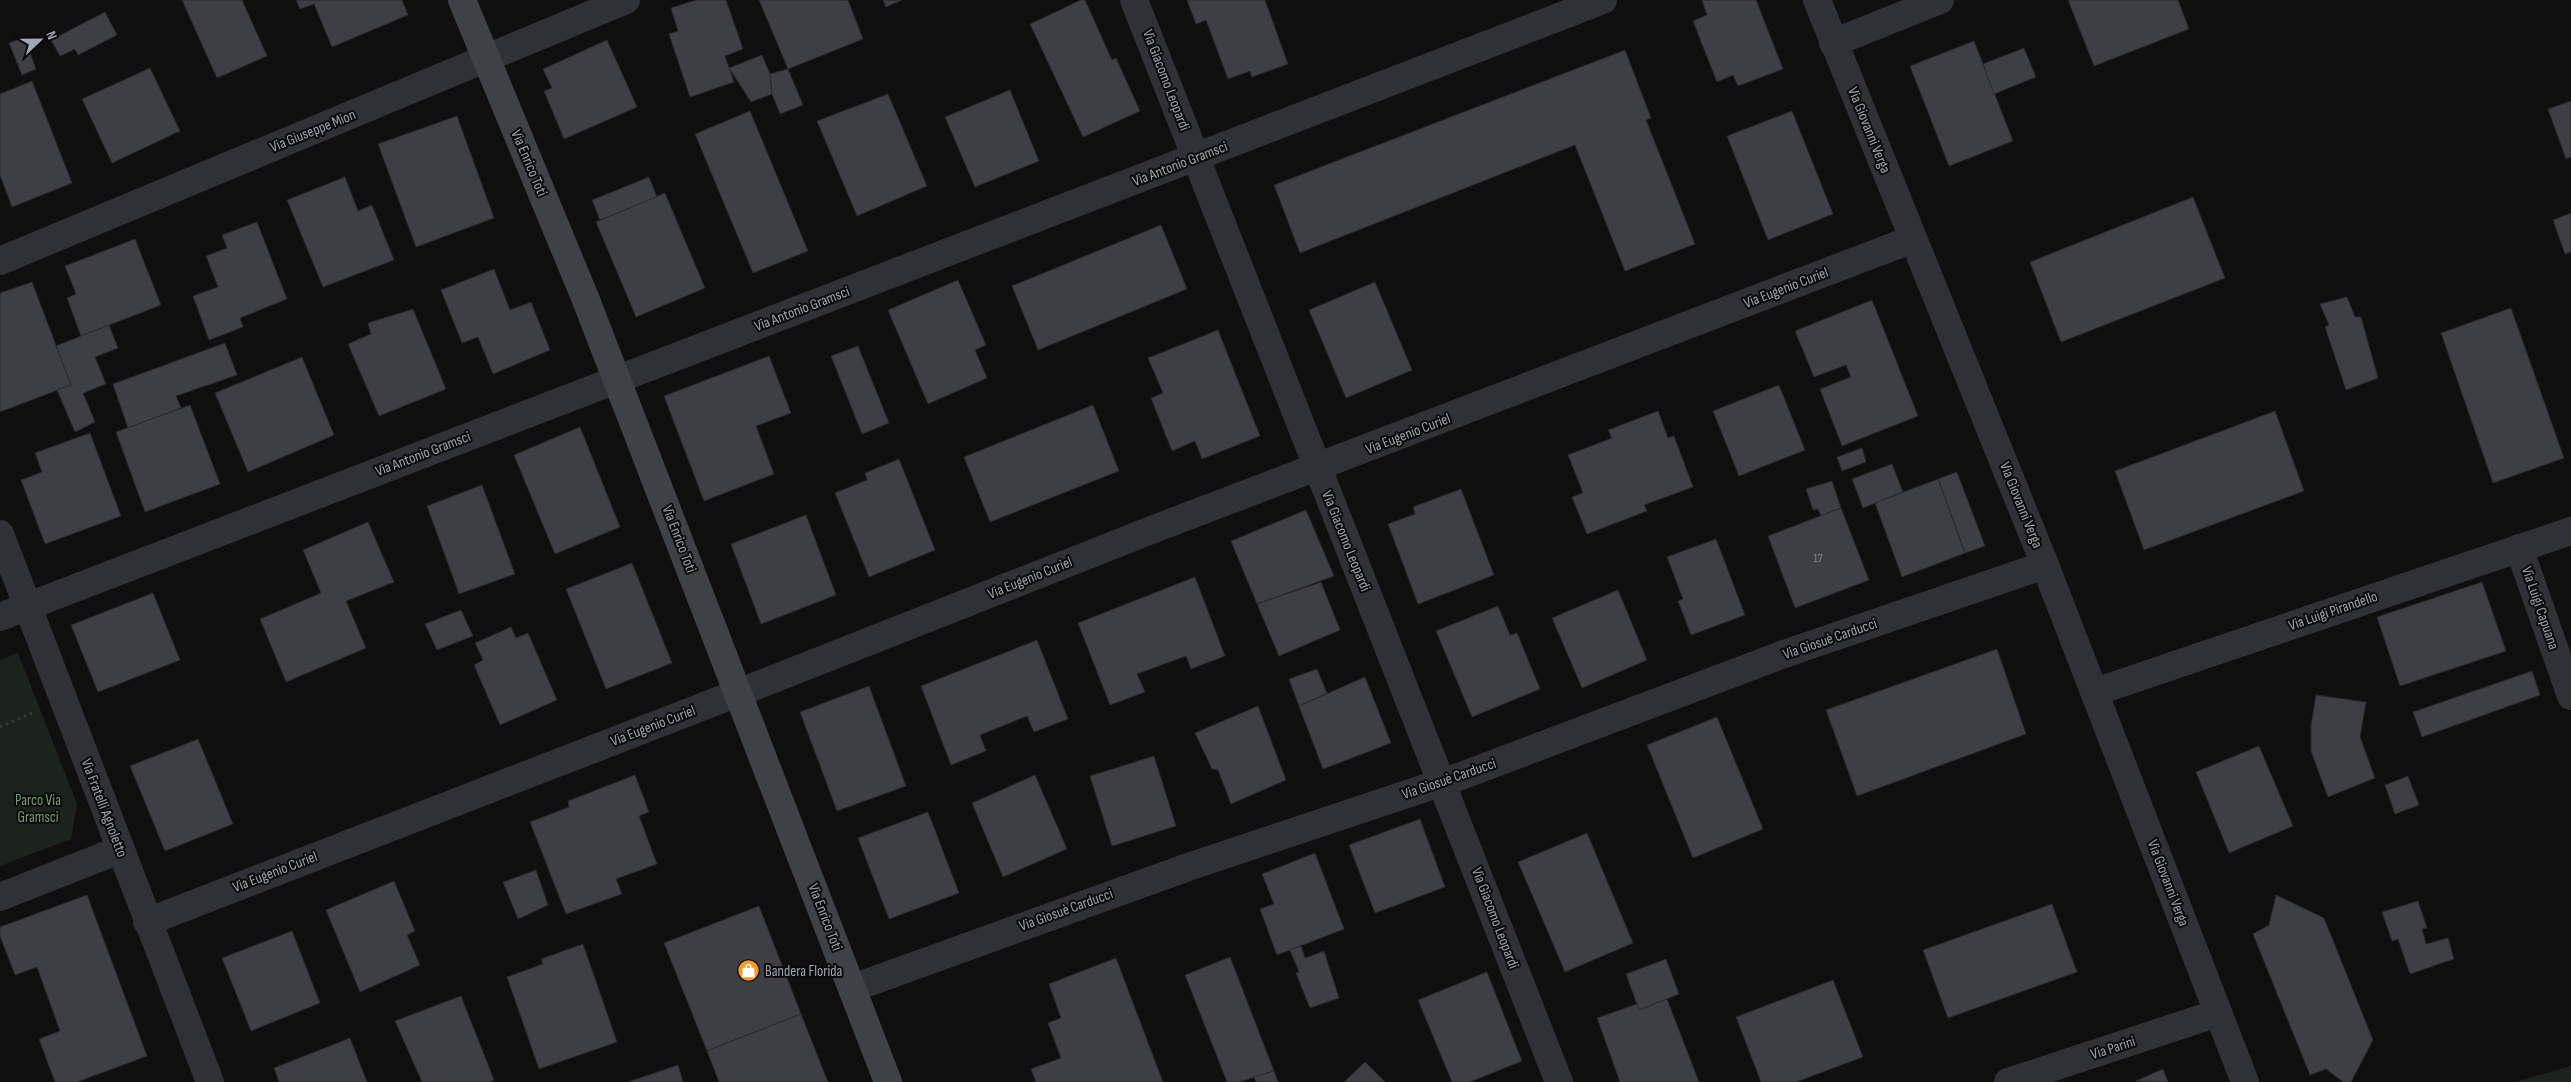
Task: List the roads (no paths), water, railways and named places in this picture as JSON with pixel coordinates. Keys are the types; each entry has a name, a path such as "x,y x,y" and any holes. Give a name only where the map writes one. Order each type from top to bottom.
{"street":[{"name":"Via Enrico Toti","path":"462,0 617,380 888,1082"},
{"name":"Via Giuseppe Mion","path":"0,261 486,60 626,0"},
{"name":"Via Giacomo Leopardi","path":"1134,0 1559,1082"},
{"name":"Via Antonio Gramsci","path":"0,617 1603,0"},
{"name":"Via Giovanni Verga","path":"1817,0 2045,565 2245,1082"},
{"path":"1833,43 1940,0"},
{"name":"Via Eugenio Curiel","path":"147,922 739,693 1154,529 1913,239"},
{"name":"Via Luigi Pirandello","path":"2094,692 2571,531"},
{"name":"Via Fratelli Agnoletto","path":"0,534 119,850 210,1082"},
{"name":"Via Luigi Capuana","path":"2519,548 2571,696"},
{"name":"Via Giosuè Carducci","path":"853,988 1191,866 1442,782 1784,654 2045,565"},
{"path":"0,897 119,850"},
{"name":"Via Parini","path":"2008,1082 2218,1014"}],"place":[{"name":"Bandera Florida","path":"749,971"}],"park label":[{"name":"Parco Via Gramsci","path":"38,808"}]}
